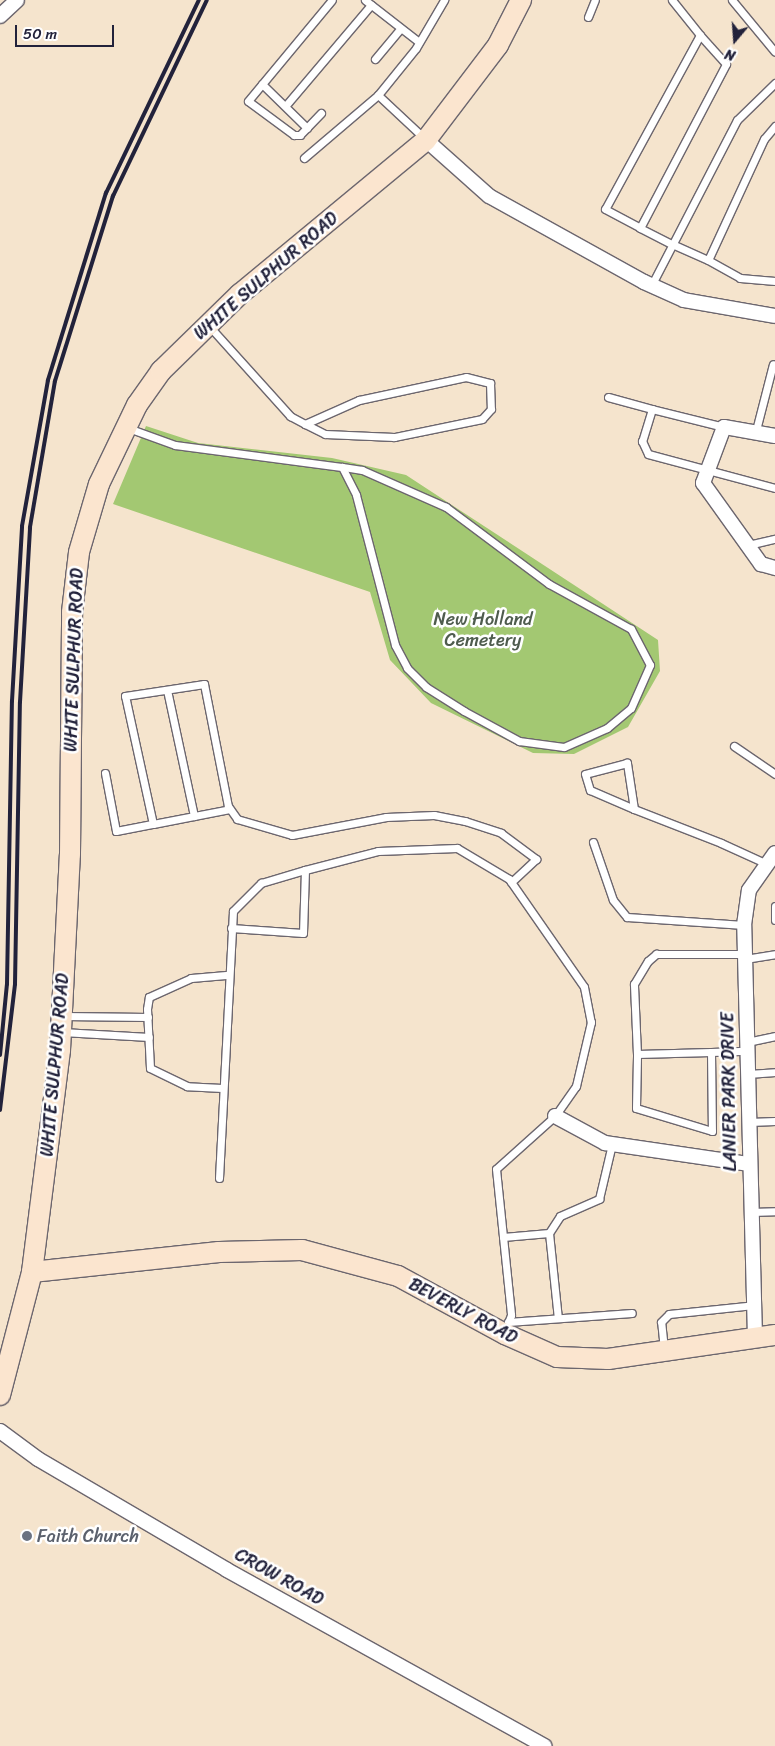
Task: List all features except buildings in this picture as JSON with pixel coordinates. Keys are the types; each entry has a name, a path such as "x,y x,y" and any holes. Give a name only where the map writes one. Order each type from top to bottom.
{"street":[{"path":"0,16 16,0"},
{"name":"WHITE SULPHUR ROAD","path":"0,1395 32,1272 62,1024 72,612 82,544 99,484 126,427 161,371 208,324 426,140 498,46 521,0"},
{"path":"426,140 489,196 652,286 684,300 775,316"},
{"path":"775,436 755,434 724,427 703,482 761,564 775,568"},
{"name":"LANIER PARK DRIVE","path":"755,1338 744,925 749,890 771,859"},
{"path":"555,1116 612,1144 749,1164"},
{"name":"BEVERLY ROAD","path":"32,1272 219,1252 302,1250 398,1276 506,1328 550,1354 579,1360 664,1352 775,1335"},
{"name":"CROW ROAD","path":"0,1431 38,1459 227,1570 545,1746"}],"lane":[{"path":"321,114 307,128 294,135 248,101 332,0"},
{"path":"365,0 419,42"},
{"path":"304,158 378,95 419,42 444,0"},
{"path":"588,17 595,0"},
{"path":"640,228 726,64 672,0"},
{"path":"732,0 775,52"},
{"path":"287,104 372,5"},
{"path":"375,59 401,28"},
{"path":"700,35 605,209 740,278 775,281"},
{"path":"652,286 737,120 775,83"},
{"path":"262,84 287,104 307,128"},
{"path":"378,95 426,140"},
{"path":"708,260 764,139 775,126"},
{"path":"208,324 290,416 305,424 325,434 394,437 482,419 491,409 490,383 466,377 359,400 305,424"},
{"path":"755,434 773,364"},
{"path":"608,397 724,427"},
{"path":"652,409 642,442 648,454 707,472 775,488"},
{"path":"126,427 175,445 342,467 362,470 446,507 549,584 630,629 650,665 631,708 607,728 564,747 519,741 426,688 407,668 395,645 356,495 342,467"},
{"path":"748,545 775,539"},
{"path":"153,824 125,696 204,684 230,809 237,819 292,835 386,817 434,815 465,821 502,833 536,859 511,882"},
{"path":"167,690 194,816"},
{"path":"734,746 775,774"},
{"path":"634,809 627,763 585,774 590,790 634,809 771,859"},
{"path":"104,773 116,831 230,809"},
{"path":"593,842 613,900 627,917 744,925"},
{"path":"219,1178 226,976 233,911 261,883 305,870 378,851 457,848 511,882 584,987 592,1022 576,1086 555,1116 496,1169 503,1237 506,1328 558,1318 632,1313"},
{"path":"232,928 303,932 305,870"},
{"path":"775,906 775,920"},
{"path":"712,1052 712,1131 636,1108 637,1054 634,984 648,961 656,954 745,957 775,954"},
{"path":"222,1088 187,1086 150,1068 148,1017 149,998 191,978 226,976"},
{"path":"62,1024 148,1017"},
{"path":"62,1024 148,1037"},
{"path":"637,1054 712,1052 747,1046 775,1036"},
{"path":"748,1074 775,1072"},
{"path":"749,1122 775,1121"},
{"path":"558,1318 549,1232 560,1216 599,1199 612,1144"},
{"path":"751,1212 775,1211"},
{"path":"503,1237 549,1232"},
{"path":"664,1352 661,1325 665,1316 754,1305"}],"green space":[{"name":"New Holland Cemetery","path":"146,426 198,443 332,458 406,475 658,640 660,671 628,727 574,754 533,753 431,703 390,660 370,592 113,504"}],"railway":[{"path":"0,1055 7,984 12,701 22,526 48,380 106,193 199,0"},
{"path":"0,1110 15,984 20,702 30,527 55,381 113,196 207,0"}],"place":[{"name":"Faith Church","path":"27,1536"}]}
